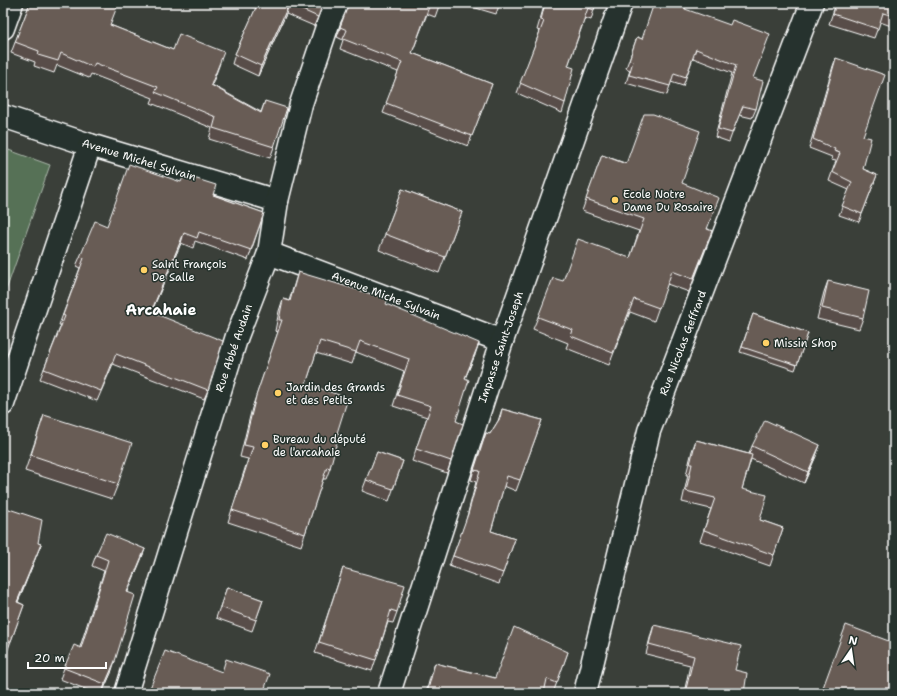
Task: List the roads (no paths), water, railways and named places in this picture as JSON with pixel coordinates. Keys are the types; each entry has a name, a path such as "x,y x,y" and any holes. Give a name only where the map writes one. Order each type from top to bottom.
{"street":[{"path":"3,28 12,3"},
{"name":"Rue Abbé Audain","path":"126,693 237,336 269,253 277,201 301,104 330,18 337,3"},
{"name":"Impasse Saint-Joseph","path":"389,693 502,341 621,3"},
{"name":"Rue Nicolas Geffrard","path":"585,693 649,431 812,3"},
{"name":"Avenue Michel Sylvain","path":"3,116 90,145 277,201"},
{"path":"3,404 90,145"},
{"name":"Avenue Miche Sylvain","path":"269,253 502,341"}],"place":[{"name":"Ecole Notre Dame Du Rosaire","path":"615,200"},
{"name":"Saint François De Salle","path":"144,270"},
{"name":"Missin Shop","path":"766,343"},
{"name":"Jardin des Grands et des Petits","path":"278,393"},
{"name":"Bureau du député de l'arcahaie","path":"265,445"}],"district":[{"name":"Arcahaie","path":"161,310"}]}
